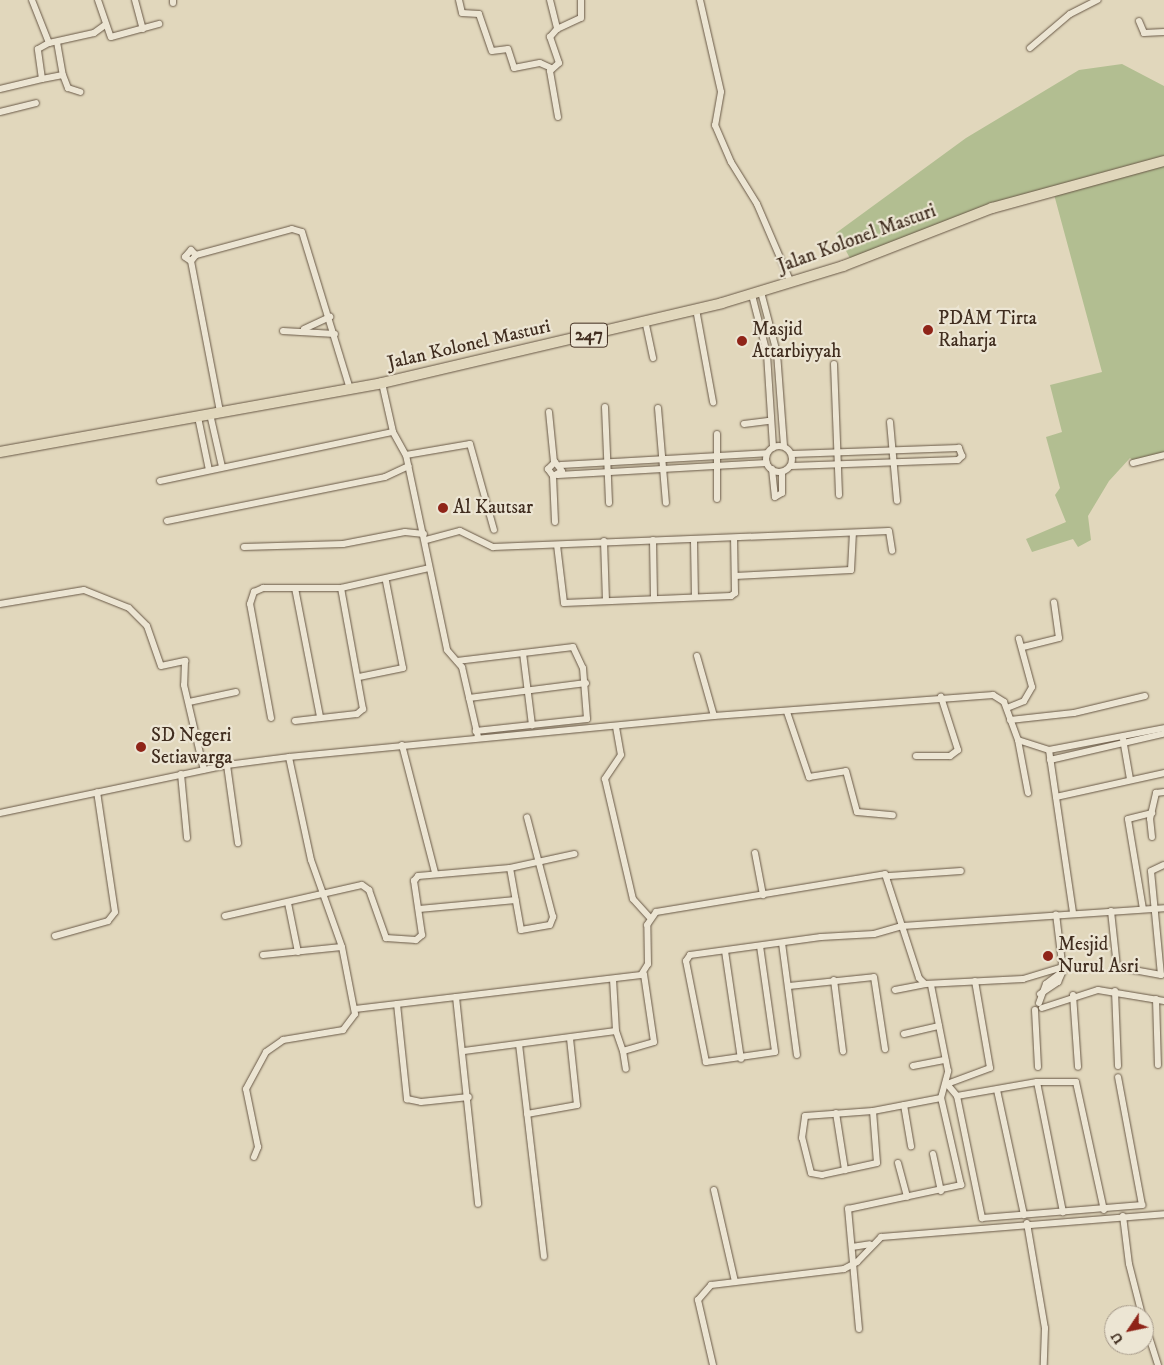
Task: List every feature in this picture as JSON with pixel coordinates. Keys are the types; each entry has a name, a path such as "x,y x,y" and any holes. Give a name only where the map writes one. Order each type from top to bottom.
{"main road":[{"name":"Jalan Kolonel Masturi","path":"0,452 382,384 696,309 790,283 992,208 1164,161"}],"street":[{"path":"32,0 49,43"},
{"path":"98,0 105,25 111,37 159,24"},
{"path":"135,0 143,29"},
{"path":"459,0 462,13 479,14 492,51 508,49 514,68 540,63 551,68"},
{"path":"550,0 557,29"},
{"path":"551,68 559,63 550,37 557,29 581,18 581,0"},
{"path":"700,0 721,92 715,125 730,162 757,204 790,283"},
{"path":"1030,48 1070,14 1098,0"},
{"path":"1139,21 1144,33 1164,32"},
{"path":"42,79 38,49 49,43 105,25"},
{"path":"57,42 63,75 68,88 80,92"},
{"path":"551,68 558,117"},
{"path":"0,89 63,75"},
{"path":"0,112 36,103"},
{"path":"192,261 186,260 186,252 196,255 292,229 301,231 330,316 350,389"},
{"path":"196,255 192,261 215,413 215,437 222,467"},
{"path":"756,293 767,315 777,353 784,446 792,454 891,452 959,448 962,452 958,460 791,466 782,472"},
{"path":"756,293 758,318 767,354 773,448"},
{"path":"696,309 713,402"},
{"path":"303,330 330,316"},
{"path":"645,320 653,358"},
{"path":"283,331 303,330 335,334"},
{"path":"834,364 840,463 839,496"},
{"path":"382,384 393,432 406,455 425,537 429,568 447,650 457,661 469,698 477,734"},
{"path":"769,395 780,393"},
{"path":"605,407 609,503"},
{"path":"658,408 666,503"},
{"path":"550,412 557,463 555,522"},
{"path":"198,417 209,470"},
{"path":"744,424 770,420"},
{"path":"890,422 891,452 897,501"},
{"path":"160,481 393,432"},
{"path":"717,434 717,498"},
{"path":"203,439 215,437"},
{"path":"406,455 470,444 494,530"},
{"path":"767,463 556,476 548,469 557,463 616,462 767,453 773,448 784,446"},
{"path":"767,453 767,463 772,469 782,472"},
{"path":"791,466 792,454"},
{"path":"1133,463 1164,455"},
{"path":"725,456 726,465"},
{"path":"671,459 672,469"},
{"path":"616,462 616,472"},
{"path":"168,521 385,477 408,466"},
{"path":"772,469 775,497 782,493 782,472"},
{"path":"244,547 343,544 405,532 425,537 460,531 492,547 604,541 694,541 889,531 892,551"},
{"path":"735,576 851,570 852,533"},
{"path":"556,545 561,602 734,595 734,538"},
{"path":"653,540 654,598"},
{"path":"604,541 606,600"},
{"path":"694,541 695,596"},
{"path":"271,718 250,600 263,588 341,588 386,581 429,568"},
{"path":"359,678 403,668 386,581"},
{"path":"295,588 320,717"},
{"path":"295,721 361,712 359,678 341,588"},
{"path":"0,604 84,590 108,596 142,619 162,666 185,661 189,702 204,770"},
{"path":"1023,648 1059,638 1054,602"},
{"path":"1007,708 1024,701 1032,687 1023,648 1019,639"},
{"path":"0,812 227,765 402,745 532,725 587,719 586,683 573,647 457,661"},
{"path":"523,653 532,725"},
{"path":"698,656 714,716"},
{"path":"469,698 586,683"},
{"path":"189,702 236,692"},
{"path":"477,734 616,727 714,716 787,712 941,697 993,695 1007,708 1018,740 1028,793"},
{"path":"1010,720 1074,713 1145,696"},
{"path":"916,756 950,756 958,750 941,697"},
{"path":"787,712 809,777 846,771 857,812 893,815"},
{"path":"616,727 621,754 606,778 633,899 649,917 644,974 654,1042 623,1051"},
{"path":"1018,740 1049,750 1163,731"},
{"path":"1050,760 1123,739"},
{"path":"1123,739 1130,779"},
{"path":"402,745 435,872"},
{"path":"1049,750 1074,912"},
{"path":"254,1157 258,1147 245,1097 257,1065 282,1040 343,1030 355,1009 342,947 321,897 289,757"},
{"path":"227,765 238,842"},
{"path":"1056,797 1130,779 1164,773"},
{"path":"181,774 187,838"},
{"path":"55,936 108,921 115,912 98,792"},
{"path":"1152,837 1152,813 1156,793 1164,792"},
{"path":"1143,909 1128,819 1152,813"},
{"path":"510,868 522,931 552,922 527,817"},
{"path":"755,852 763,895"},
{"path":"225,916 321,897 362,885 369,890 383,933 390,940 421,939 415,880 435,872 510,868 574,854"},
{"path":"1111,911 1117,967 1161,975 1152,869 1164,865"},
{"path":"649,917 664,910 889,876 961,871"},
{"path":"859,1329 848,1209 941,1191 961,1185 941,1098 947,1084 946,1060 939,1026 928,985 902,926 889,876"},
{"path":"419,909 516,900"},
{"path":"288,904 298,952"},
{"path":"760,946 775,1052 741,1058 704,1060 686,961 692,954 782,943 874,934 902,926 1074,912 1164,908"},
{"path":"1038,1068 1040,994 1058,982 1063,969 1056,914"},
{"path":"782,943 798,1055"},
{"path":"263,956 342,947"},
{"path":"724,951 741,1058"},
{"path":"895,990 976,981 1023,980 1063,969"},
{"path":"355,1009 644,974"},
{"path":"789,986 874,977 885,1049"},
{"path":"613,979 616,1031 623,1051 626,1069"},
{"path":"834,980 843,1051"},
{"path":"947,1084 990,1068 976,981"},
{"path":"1039,1007 1056,1006 1073,995 1116,991 1164,1001"},
{"path":"1116,991 1118,1066"},
{"path":"1073,995 1078,1067"},
{"path":"456,997 469,1097 478,1204"},
{"path":"1156,999 1158,1065"},
{"path":"397,1004 407,1099 421,1102 469,1097"},
{"path":"904,1034 939,1026"},
{"path":"464,1051 616,1031"},
{"path":"527,1114 577,1105 570,1038"},
{"path":"518,1044 544,1257"},
{"path":"913,1066 946,1060"},
{"path":"713,1365 698,1300 711,1285 853,1264 870,1244 881,1237 1028,1223 1104,1210 1140,1207 1143,1202 1118,1077"},
{"path":"957,1096 1037,1082 1072,1081 1078,1086 1104,1210"},
{"path":"1037,1082 1063,1212"},
{"path":"947,1084 957,1096 980,1216 1063,1212 1079,1215 1122,1216 1164,1214"},
{"path":"997,1090 1024,1215"},
{"path":"873,1111 877,1163 815,1174 806,1163 802,1117 873,1111 941,1098"},
{"path":"904,1105 911,1146"},
{"path":"836,1113 845,1170"},
{"path":"933,1154 941,1191"},
{"path":"898,1162 907,1197"},
{"path":"714,1190 735,1282"},
{"path":"1122,1216 1129,1264 1139,1305"},
{"path":"1028,1223 1045,1328 1044,1365"},
{"path":"852,1247 870,1244"},
{"path":"1154,1352 1158,1365"}],"green space":[{"path":"1122,64 1164,86 1164,453 1134,462 1130,458 1109,481 1088,516 1091,540 1078,547 1073,539 1032,552 1026,539 1066,522 1055,495 1060,488 1046,437 1062,432 1050,385 1102,372 1052,187 851,260 836,233 966,138 1079,70"}],"place":[{"name":"PDAM Tirta Raharja","path":"928,330"},
{"name":"Masjid Attarbiyyah","path":"742,341"},
{"name":"Al Kautsar","path":"443,508"},
{"name":"SD Negeri Setiawarga","path":"141,747"},
{"name":"Mesjid Nurul Asri","path":"1048,956"}]}
